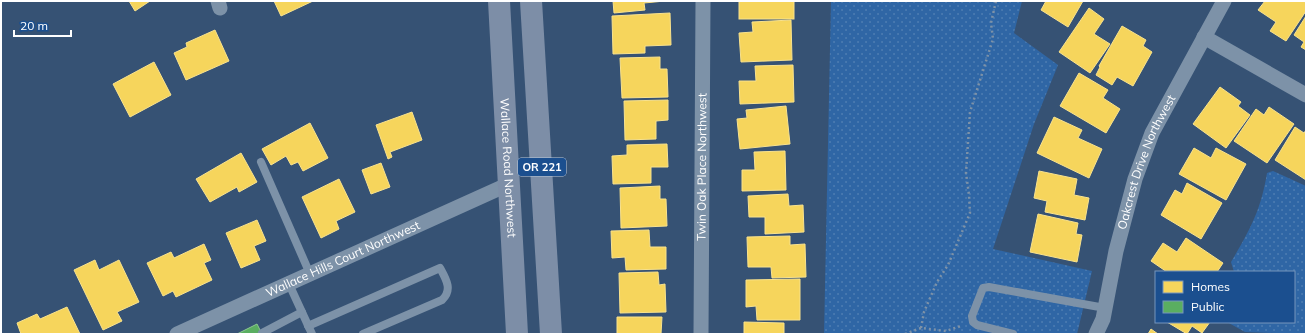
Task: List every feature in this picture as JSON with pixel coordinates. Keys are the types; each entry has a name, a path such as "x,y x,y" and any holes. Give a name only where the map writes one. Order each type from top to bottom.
{"main road":[{"name":"Wallace Road Northwest","path":"498,1 517,334"},
{"name":"OR 221","path":"532,1 551,334"}],"street":[{"name":"Twin Oak Place Northwest","path":"701,334 703,1"},
{"name":"Oakcrest Drive Northwest","path":"1096,334 1103,319 1116,251 1135,179 1152,133 1224,1"},
{"path":"1204,37 1306,95"},
{"name":"Wallace Hills Court Northwest","path":"177,334 509,184"}],"lane":[{"path":"261,162 310,274"},
{"path":"308,326 440,268 448,283 446,296 442,300 363,334"},
{"path":"289,284 312,334"},
{"path":"1013,334 977,325 973,322 972,316 983,288 989,287 1105,308"},
{"path":"262,333 302,312"}],"path":[{"path":"921,328 924,312 937,282 948,265 970,213 966,173 970,112 993,39 991,23 996,1"},
{"path":"905,334 921,328 946,331 973,322"}],"shaded area":[{"path":"831,1 1022,1 1014,33 1058,65 1034,124 993,249 1092,271 1077,334 824,334"},
{"path":"1273,171 1306,186 1306,334 1245,332 1229,323 1295,323 1295,271 1234,271 1231,262 1254,219 1262,198 1267,173"}],"building: Homes":[{"path":"129,1 150,1 135,11"},
{"path":"274,1 313,1 281,16"},
{"path":"613,1 665,1 644,3 645,10 614,13"},
{"path":"739,1 794,1 794,19 739,19"},
{"path":"1046,1 1083,1 1068,27 1041,10"},
{"path":"1265,1 1303,1 1306,3 1306,11 1286,41 1270,31 1276,22 1258,10"},
{"path":"1089,8 1104,19 1094,34 1110,44 1090,73 1059,52"},
{"path":"670,13 671,45 645,46 645,53 613,54 612,16"},
{"path":"1306,16 1306,50 1301,47 1304,42 1294,35"},
{"path":"791,20 792,60 741,62 739,33 753,32 752,22"},
{"path":"1122,26 1146,40 1143,46 1152,52 1133,86 1117,77 1112,85 1096,75 1100,67 1099,66"},
{"path":"215,30 229,61 186,80 174,53 187,47 186,43"},
{"path":"660,57 660,69 667,69 668,97 622,98 620,58"},
{"path":"154,62 171,95 130,117 113,84"},
{"path":"793,65 794,102 740,104 739,81 756,81 755,66"},
{"path":"1079,73 1108,90 1103,98 1120,109 1106,133 1060,106"},
{"path":"1220,87 1241,102 1238,106 1250,115 1226,148 1193,124"},
{"path":"668,100 668,120 656,121 656,139 625,140 624,101"},
{"path":"786,106 790,144 740,149 737,119 747,118 746,110"},
{"path":"1269,107 1294,124 1267,163 1234,141 1256,109 1264,115"},
{"path":"412,112 422,140 390,152 392,157 388,159 376,125"},
{"path":"1054,117 1082,130 1078,138 1102,149 1089,178 1037,153"},
{"path":"310,123 328,158 303,171 298,162 291,165 286,156 271,165 262,149"},
{"path":"1295,127 1304,133 1306,130 1306,180 1275,160"},
{"path":"667,144 668,167 651,167 651,183 613,184 612,156 627,155 627,145"},
{"path":"1194,148 1211,158 1216,148 1246,164 1226,200 1179,174"},
{"path":"785,151 786,190 742,191 742,170 755,170 754,152"},
{"path":"241,153 257,182 239,192 237,187 210,202 196,179"},
{"path":"381,163 390,187 371,194 362,170"},
{"path":"1039,171 1077,179 1074,195 1089,198 1085,220 1045,212 1047,201 1034,198"},
{"path":"339,179 355,212 336,221 339,229 321,238 302,197"},
{"path":"1187,183 1222,203 1201,239 1161,215 1175,190 1182,194"},
{"path":"660,186 660,199 666,199 667,226 621,228 620,188"},
{"path":"788,194 789,206 803,205 804,232 765,234 765,217 749,217 748,196"},
{"path":"1038,214 1078,223 1076,234 1082,235 1077,262 1030,252"},
{"path":"257,220 266,241 254,246 260,260 241,268 226,233"},
{"path":"649,230 650,247 666,247 666,269 626,270 625,257 612,258 611,231"},
{"path":"790,236 790,245 805,244 806,277 772,278 771,267 748,267 747,237"},
{"path":"1186,238 1223,263 1218,271 1166,271 1151,261 1163,243 1177,252"},
{"path":"204,244 211,260 204,263 212,280 176,297 173,291 163,296 147,263 171,252 174,258"},
{"path":"95,260 99,270 119,260 139,302 117,312 122,321 103,330 74,270"},
{"path":"658,272 659,285 665,284 666,312 620,313 619,273"},
{"path":"800,279 800,320 757,320 756,306 746,307 746,280"},
{"path":"67,307 80,334 21,334 17,323 37,314 40,319"},
{"path":"617,317 662,317 661,334 617,334"},
{"path":"744,322 784,323 784,334 744,334"},
{"path":"1169,323 1209,323 1202,333 1192,326 1187,334"},
{"path":"1151,329 1158,334 1148,334"}],"building: Public":[{"path":"257,324 262,334 237,334"}]}
